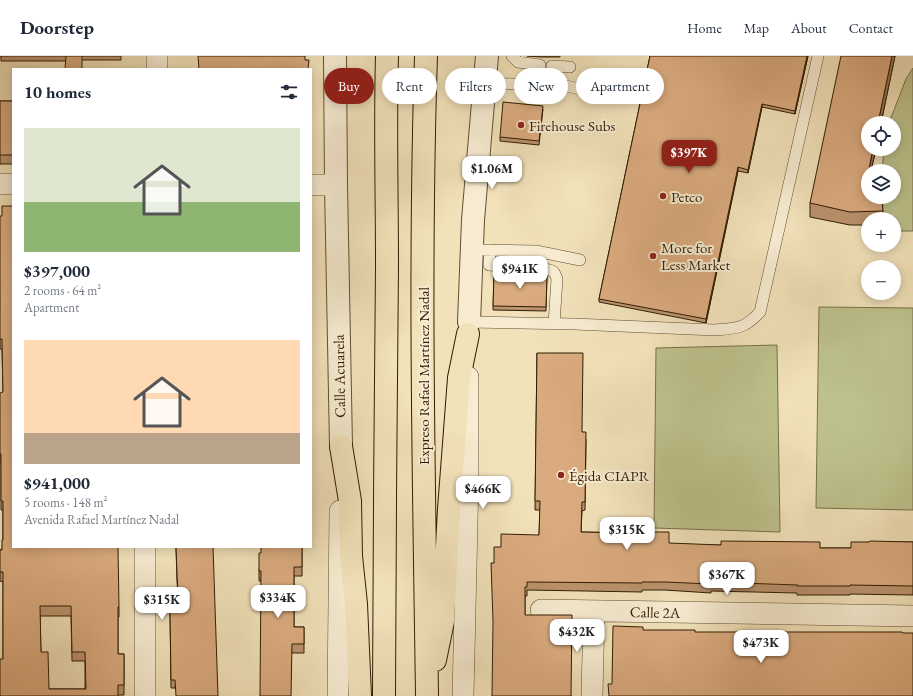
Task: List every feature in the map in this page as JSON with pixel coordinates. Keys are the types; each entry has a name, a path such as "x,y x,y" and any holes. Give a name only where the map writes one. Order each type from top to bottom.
{"highway":[{"path":"384,696 387,271 385,113 387,56"},
{"name":"Expreso Rafael Martínez Nadal","path":"426,56 424,110 422,343 427,696"},
{"path":"427,696 443,621 449,509 459,378 469,328"},
{"path":"341,446 350,501 351,556 356,604 360,696"}],"street":[{"path":"157,56 157,68"},
{"name":"Calle Acuarela","path":"335,56 341,446 338,696"},
{"path":"486,68 487,56"},
{"path":"463,696 468,480 469,328 481,250 476,171 483,104"},
{"path":"0,184 12,184"},
{"path":"312,185 336,185"},
{"path":"145,548 146,696"},
{"name":"Calle 2A","path":"540,610 913,616"},
{"path":"592,696 594,611"}],"lane":[{"path":"512,56 518,62 540,65"},
{"path":"469,328 554,324 715,330 737,328 750,323 760,312 818,56"},
{"path":"552,66 570,67"},
{"path":"506,85 566,86 576,88"},
{"path":"554,324 556,274 552,271 543,269 489,265 481,250 536,251 580,260"}],"green space":[{"path":"913,68 913,231 901,231 901,212 883,212 882,204 901,204 901,164 883,164 883,156 901,156 901,116 892,116 906,79"},
{"path":"819,307 913,308 913,510 816,508"},
{"path":"777,345 780,532 654,528 656,348"}],"building":[{"path":"66,56 82,56 82,68 65,68"},
{"path":"198,56 305,56 305,60 309,60 308,68 199,68"},
{"path":"650,56 807,56 795,111 762,104 748,170 738,167 706,319 599,299 640,104 664,104 664,68 647,68"},
{"path":"841,56 892,56 879,116 861,116 861,156 872,156 870,164 861,164 861,204 882,204 883,211 850,212 810,203"},
{"path":"0,101 12,101 12,155 0,155"},
{"name":"Firehouse Subs","path":"506,102 543,106 539,141 500,137 503,104 506,104"},
{"path":"2,206 12,206 12,548 118,548 118,654 124,654 124,685 118,685 118,696 0,696 0,659 3,659 3,572 0,572 0,550 2,550 3,540 3,501 1,501 0,393 3,392 2,339 0,339 0,216 2,216","holes":["40,606 71,606 72,652 85,652 86,689 49,689 48,652 41,652"]},
{"path":"504,269 520,270 520,274 547,275 546,307 493,306 494,273 504,274"},
{"path":"537,353 583,353 582,432 586,432 585,502 582,502 581,532 630,533 630,523 649,524 648,532 669,532 669,543 721,545 721,541 820,542 820,548 851,548 851,542 913,542 913,586 797,586 798,585 711,582 711,584 665,582 527,582 527,587 525,587 525,615 572,615 571,696 492,696 493,621 491,563 494,563 494,547 501,547 501,534 539,535 540,501 535,501"},
{"path":"176,548 213,548 218,696 176,696 175,680 171,680 170,612 179,612"},
{"path":"261,548 302,548 302,567 294,567 294,627 304,627 304,644 292,644 291,696 260,696 261,571 259,571 259,553 261,553"},
{"path":"613,626 643,627 643,630 695,630 695,632 913,633 913,696 609,696 608,684 612,684"}],"place":[{"name":"Firehouse Subs","path":"521,125"},
{"name":"Petco","path":"663,196"},
{"name":"More for Less Market","path":"653,256"},
{"name":"Égida CIAPR","path":"561,475"}]}
